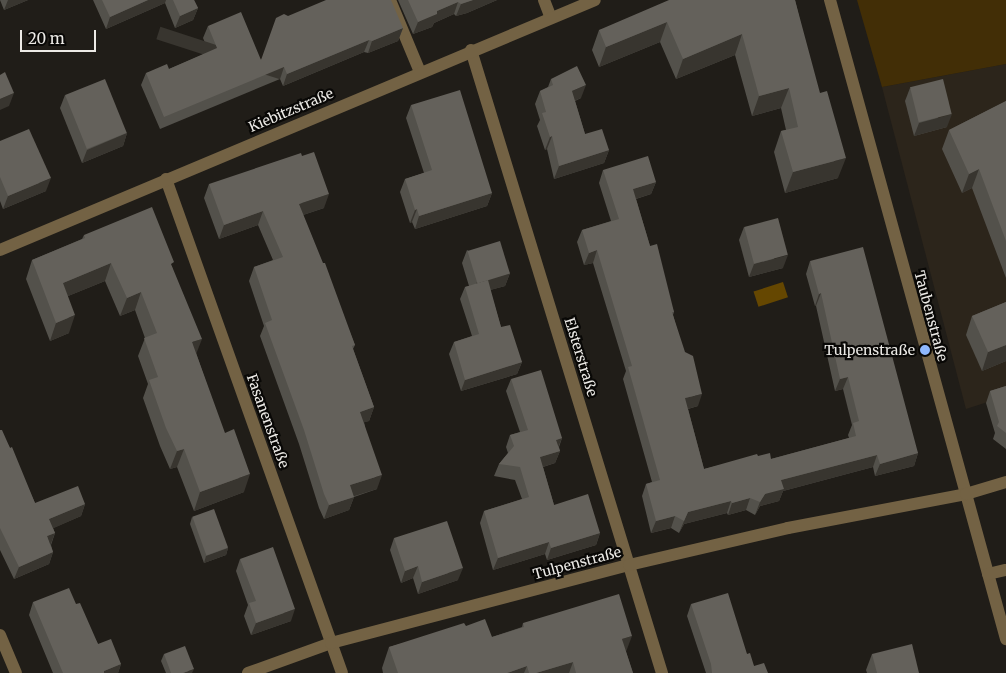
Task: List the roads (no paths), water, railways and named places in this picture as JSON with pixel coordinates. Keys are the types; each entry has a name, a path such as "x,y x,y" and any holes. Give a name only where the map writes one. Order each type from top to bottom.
{"street":[{"path":"390,0 420,72"},
{"path":"544,0 551,18"},
{"name":"Kiebitzstraße","path":"0,250 471,50 595,0"},
{"name":"Taubenstraße","path":"830,0 1006,639"},
{"name":"Elsterstraße","path":"471,50 662,673"},
{"name":"Fasanenstraße","path":"166,179 342,673"},
{"name":"Tulpenstraße","path":"248,673 331,643 629,565 788,528 966,494 1006,482"},
{"path":"988,574 1006,570"},
{"path":"0,635 16,673"}],"place":[{"name":"Tulpenstraße","path":"925,350"}]}
